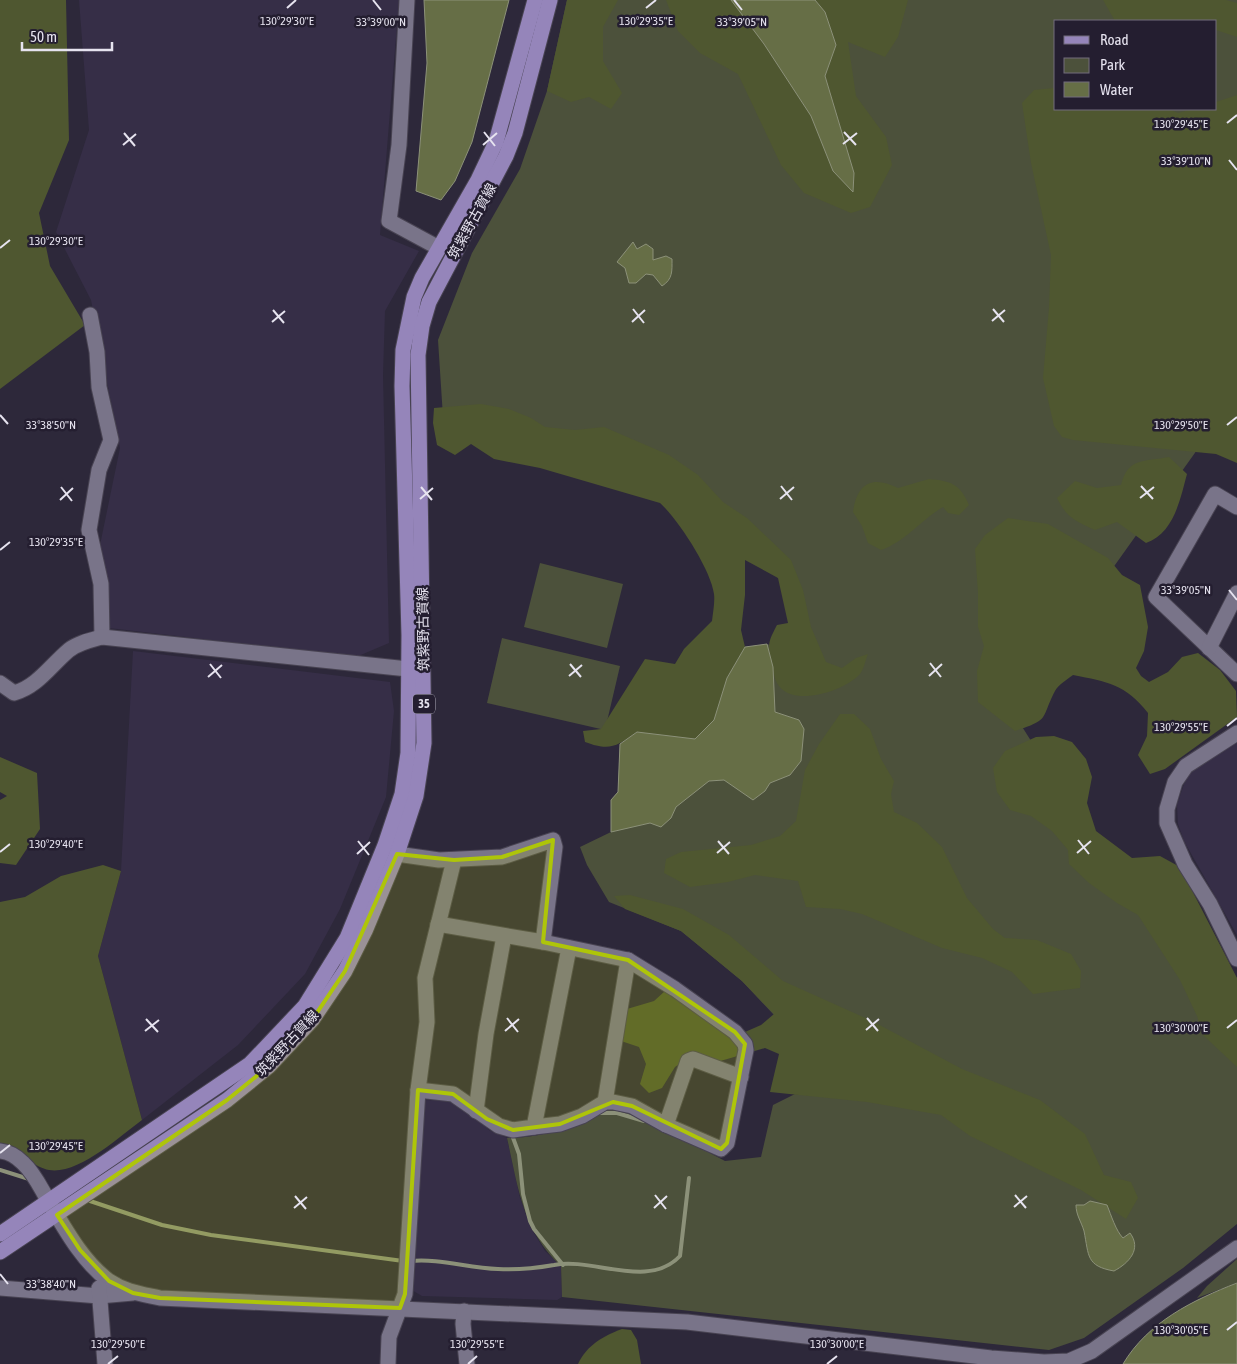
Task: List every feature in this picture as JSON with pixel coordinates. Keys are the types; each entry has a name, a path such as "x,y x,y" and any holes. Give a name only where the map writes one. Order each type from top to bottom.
{"main road":[{"name":"筑紫野古賀線","path":"0,1234 250,1064 305,1006 347,938 385,845 402,794 408,753 402,350 414,297 422,278 478,180 496,142 535,0"},
{"name":"筑紫野古賀線","path":"0,1252 57,1215 183,1127 227,1100 276,1060 312,1020 345,971 365,931 396,854 416,796 424,743 418,356 422,326 433,294 506,156 515,133 550,0"}],"street":[{"path":"407,0 399,145 389,221 439,248"},
{"path":"90,315 97,352 98,387 111,440 99,470 89,530 101,584 102,637"},
{"path":"1237,507 1215,494 1156,597 1237,674"},
{"path":"1209,648 1237,593"},
{"path":"0,683 14,693 27,690 71,649 90,640 102,637 408,669"},
{"path":"1237,733 1186,766 1175,782 1167,810 1167,823 1185,864 1210,904 1237,959"},
{"path":"396,854 454,860 502,857 553,840 555,847 543,942"},
{"path":"388,1364 389,1337 405,1294 418,1090 427,1022 425,978 454,860"},
{"path":"418,1090 453,1094 499,1126 513,1130 560,1124 582,1116 605,1102 632,1106 666,1126 721,1150 727,1143 746,1050 745,1044 735,1032 675,989 628,960 543,942 438,924"},
{"path":"476,1111 486,1034 504,936"},
{"path":"534,1127 569,948"},
{"path":"605,1102 628,960"},
{"path":"666,1126 688,1061 693,1058 740,1077"},
{"path":"0,1151 8,1152 23,1162 33,1174 80,1250 98,1271 132,1293"},
{"path":"0,1288 99,1296 132,1293 160,1298 687,1322 1045,1363 1093,1357 1237,1248"},
{"path":"98,1271 105,1364"},
{"path":"464,1311 463,1324 467,1364"}],"highlighted area":[{"path":"553,840 543,942 628,960 735,1032 745,1044 727,1143 721,1149 715,1147 632,1106 613,1102 560,1124 513,1130 487,1119 453,1094 418,1090 405,1294 400,1308 160,1298 133,1293 109,1281 80,1250 57,1215 227,1100 269,1066 312,1020 345,971 397,854 454,860 502,857"}],"shaded area":[{"path":"0,0 66,0 69,140 39,213 50,266 85,325 0,389"},
{"path":"79,0 399,0 380,235 419,251 385,311 383,375 389,643 356,657 109,628 100,545 120,448 91,300 56,232 89,130"},
{"path":"567,0 618,0 603,27 603,61 622,93 611,109 589,97 571,102 547,91"},
{"path":"666,0 731,0 764,44 811,116 833,171 853,191 854,173 825,76 836,45 825,12 815,0 908,0 898,37 885,57 848,42 856,96 886,137 892,165 870,207 851,213 804,193 781,165 738,74 700,53 678,31"},
{"path":"1103,0 1226,0 1237,3 1237,37 1217,30 1217,20 1114,20"},
{"path":"1054,88 1054,110 1171,110 1178,113 1188,110 1217,110 1217,102 1237,95 1237,463 1216,454 1073,440 1062,437 1054,426 1043,378 1051,255 1031,163 1022,103 1034,90"},
{"path":"481,404 509,409 531,418 545,427 575,430 604,427 669,455 698,475 723,502 747,518 791,560 803,590 811,627 826,662 842,668 856,658 868,654 861,673 852,681 831,691 807,696 786,692 779,686 774,673 769,644 777,625 788,623 778,578 745,560 745,595 741,630 745,647 727,678 714,720 695,739 637,732 612,746 606,747 585,742 583,731 601,729 645,659 675,664 684,649 712,621 714,594 712,584 693,546 676,521 660,503 540,468 494,459 471,444 455,455 437,445 433,423 434,408"},
{"path":"1169,457 1187,474 1178,505 1169,524 1156,538 1146,543 1117,522 1095,530 1082,524 1068,515 1057,498 1075,481 1097,488 1121,485 1128,470 1138,462"},
{"path":"929,479 954,485 962,492 969,505 959,515 948,513 943,507 898,542 881,550 868,543 862,526 853,512 858,494 862,488 873,482 881,482 898,488"},
{"path":"1008,518 1048,524 1108,558 1122,575 1140,585 1148,627 1144,651 1136,668 1141,676 1149,682 1168,672 1182,657 1198,653 1220,670 1236,691 1237,717 1165,769 1150,774 1138,755 1147,736 1148,713 1132,696 1106,682 1073,675 1056,689 1040,721 1015,731 978,702 977,671 984,646 978,627 975,549 985,535"},
{"path":"133,651 390,682 394,711 386,797 340,909 305,974 238,1045 142,1120 98,956 121,871"},
{"path":"840,714 854,714 870,729 881,759 894,781 891,794 894,812 917,823 942,847 967,898 993,929 1005,938 1037,940 1071,954 1081,971 1080,988 1033,994 1012,972 982,958 942,948 862,914 840,909 806,907 798,881 755,875 728,882 690,887 664,873 666,859 681,852 751,845 780,836 796,821 805,770 819,744"},
{"path":"1054,736 1072,742 1086,759 1092,777 1087,803 1096,831 1132,858 1160,856 1180,867 1237,978 1237,1067 1203,1035 1197,1016 1180,980 1138,915 1089,883 1069,864 1068,850 1052,831 1031,816 1010,810 997,792 993,768 1005,751 1036,737"},
{"path":"1237,742 1237,935 1184,841 1178,824 1177,805 1192,768"},
{"path":"0,757 37,773 40,829 16,865 0,863 0,800 7,796 0,792"},
{"path":"103,865 121,871 98,956 142,1120 110,1145 85,1161 73,1167 49,1170 13,1152 0,1148 0,902 25,897 61,876"},
{"path":"630,895 683,909 729,935 783,981 872,1021 962,1069 1040,1100 1085,1134 1104,1175 1131,1182 1138,1198 1126,1219 1081,1190 970,1136 941,1115 867,1102 770,1092 779,1054 765,1048 717,1062 691,1056 675,1067 662,1088 649,1093 640,1084 646,1064 639,1047 621,1041 627,1009 654,1001 665,991 745,1032 761,1025 774,1014 742,981 681,931 625,909 614,896"},
{"path":"425,1100 456,1101 489,1130 507,1138 520,1198 531,1228 545,1251 561,1266 562,1297 557,1300 422,1296 410,1289"},
{"path":"622,1329 631,1330 637,1340 641,1364 578,1364 596,1342"}],"green space":[{"path":"567,0 1237,0 1237,108 1179,124 1147,110 1217,110 1217,20 1054,20 1054,98 1040,99 1202,443 1110,572 1021,725 1117,877 1237,978 1237,1224 1183,1268 1084,1338 1049,1350 562,1297 561,1266 538,1238 530,1222 519,1190 507,1138 535,1136 558,1130 603,1106 632,1112 725,1161 761,1157 773,1105 795,1094 947,1108 774,1015 742,981 681,931 609,902 587,865 580,847 611,832 611,800 618,792 620,744 727,678 745,647 802,641 788,587 723,526 443,417 438,340 472,253 520,169 547,91"},
{"path":"540,563 623,584 607,648 524,627"},
{"path":"502,638 620,666 605,730 487,703"},
{"path":"1237,1259 1237,1283 1197,1298 1207,1286"}],"water":[{"path":"424,0 509,0 472,142 455,181 441,200 416,191 427,63"},
{"path":"731,0 815,0 825,12 836,45 825,76 854,173 853,192 833,171 811,116 764,44"},
{"path":"633,242 637,249 646,244 653,249 653,260 666,256 672,259 670,278 662,286 653,275 646,274 636,283 629,283 625,268 617,262"},
{"path":"767,644 773,667 775,712 799,720 804,729 801,761 790,775 770,783 765,791 753,800 724,780 709,781 676,807 671,818 661,827 650,823 611,832 611,800 618,792 620,744 637,732 695,739 714,720 727,678 745,647"},
{"path":"1090,1201 1107,1205 1120,1235 1123,1238 1130,1233 1133,1239 1135,1245 1132,1255 1125,1264 1114,1271 1098,1266 1088,1253 1076,1205 1084,1205"},
{"path":"1237,1283 1237,1364 1123,1364 1133,1349 1158,1324 1188,1305"}],"waterway":[{"path":"598,1113 617,1113 644,1121"},
{"path":"512,1135 519,1154 523,1194 530,1221 534,1229 563,1265"},
{"path":"0,1170 29,1179"},
{"path":"410,1261 421,1260 498,1269 569,1264 636,1272 652,1271 667,1266 680,1256 689,1178"},
{"path":"87,1200 162,1225 211,1235 403,1261"}]}
